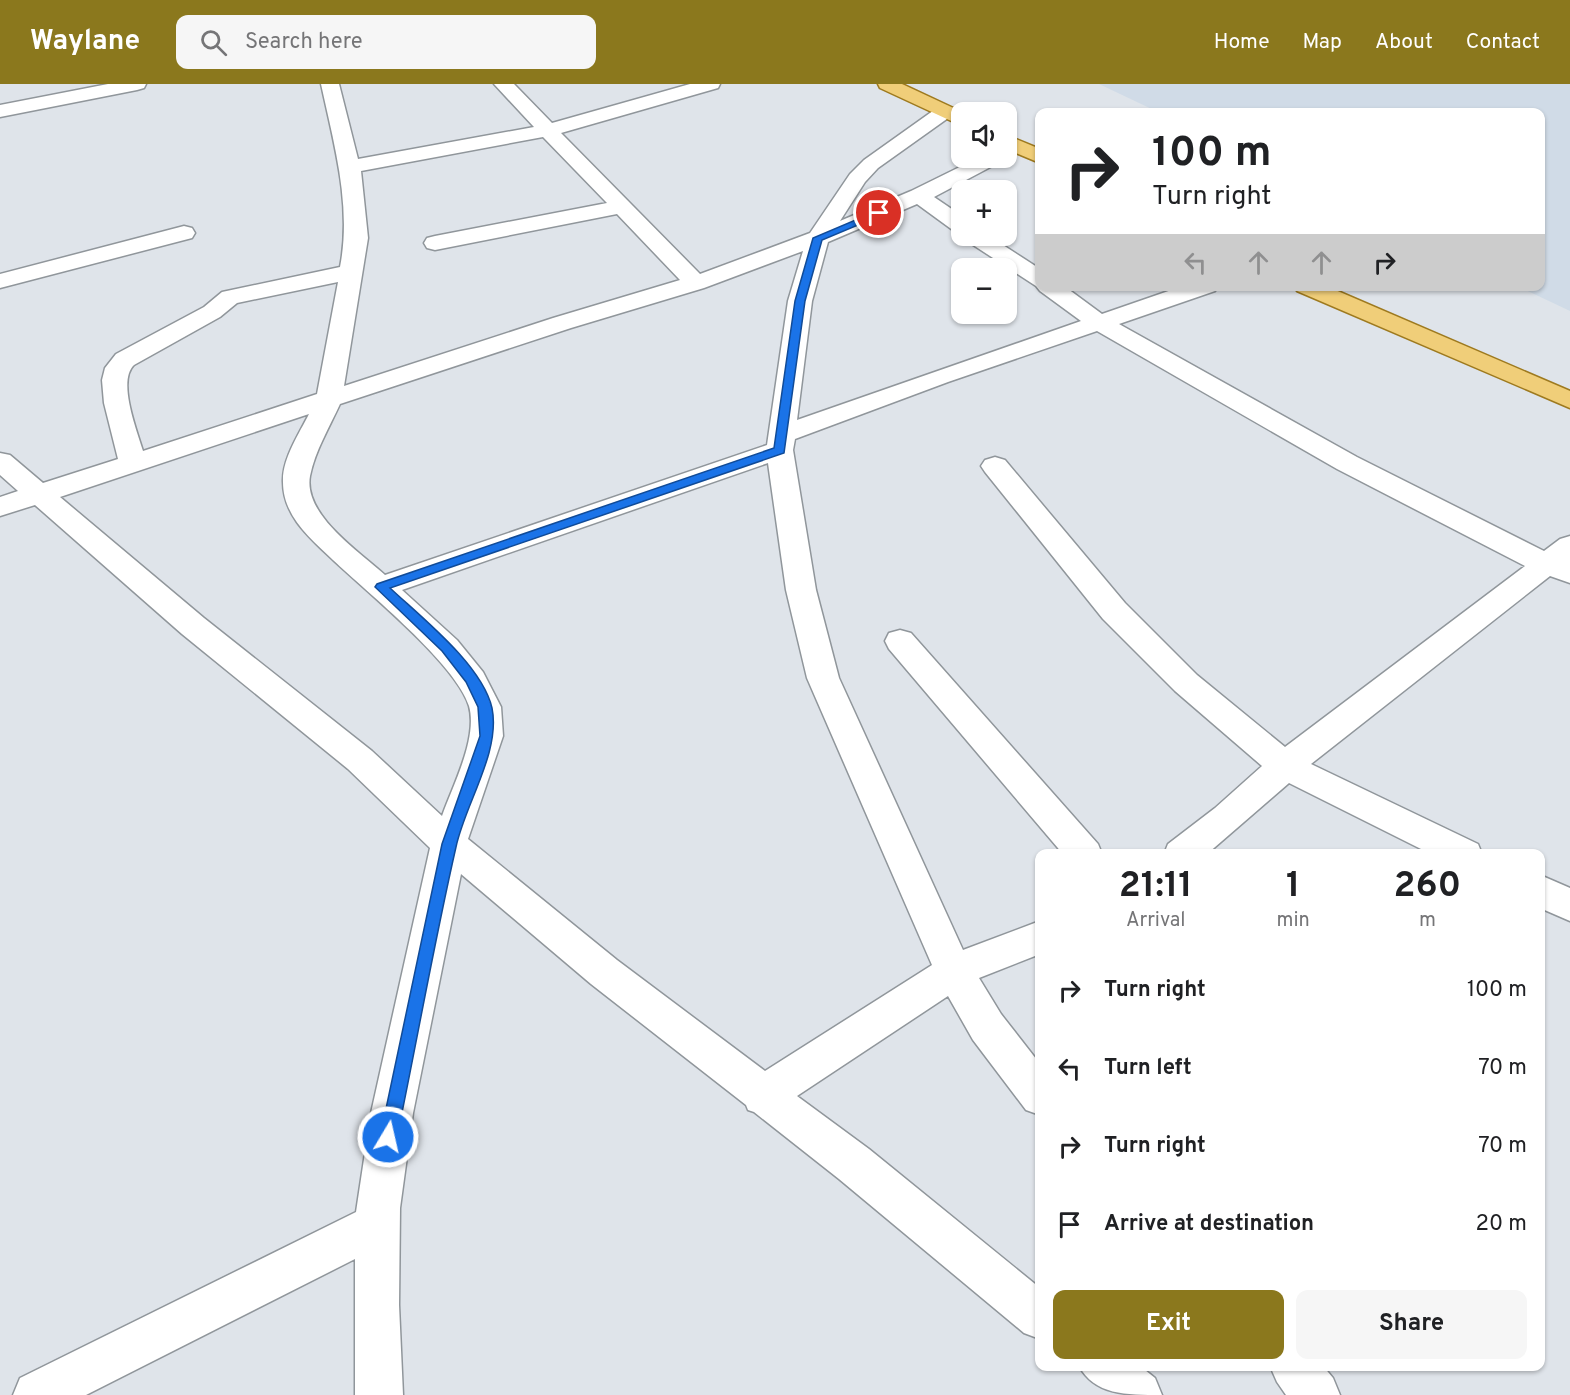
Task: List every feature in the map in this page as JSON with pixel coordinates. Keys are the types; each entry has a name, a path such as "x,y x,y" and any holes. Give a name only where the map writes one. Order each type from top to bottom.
{"main road":[{"path":"887,84 951,115"},
{"path":"1017,148 1035,155"},
{"path":"1317,291 1570,400"}],"street":[{"path":"0,111 136,84"},
{"path":"330,84 350,167 357,238 330,401 303,454 296,479 298,500 312,524 446,648 472,680 485,707 487,736 449,844 392,1113 378,1224 376,1305 379,1395"},
{"path":"503,84 696,283"},
{"path":"350,167 549,130 711,84"},
{"path":"951,117 864,171 818,238 800,301 781,442 801,590 823,678 954,971 987,1027 1035,1089"},
{"path":"0,507 330,401 562,323 696,283 818,238 919,196 974,168"},
{"path":"919,196 951,218"},
{"path":"435,243 621,207"},
{"path":"0,281 184,233"},
{"path":"990,246 1035,277"},
{"path":"134,463 114,387 116,372 121,363 132,354 212,312 230,297 352,272"},
{"path":"1055,291 1100,323 1347,463 1562,561 1284,766 1227,818 1187,849"},
{"path":"381,587 781,442 939,377 1193,291"},
{"path":"0,461 193,626 360,760 449,844 604,972 762,1096 854,1164 1035,1313"},
{"path":"995,466 1114,611 1186,683 1284,766 1455,849"},
{"path":"900,641 1081,849"},
{"path":"1545,892 1570,905"},
{"path":"762,1096 954,971 1035,939"},
{"path":"37,1395 378,1224"},
{"path":"1108,1371 1138,1395"},
{"path":"1297,1371 1316,1395"}],"shaded area":[{"path":"1099,84 1570,84 1570,311 1528,291 1545,291 1545,108 1150,108"}],"route":[{"path":"388,1137 449,844 487,736 485,707 472,680 446,648 381,587 780,450 792,344 800,301 818,238 879,213"}]}
